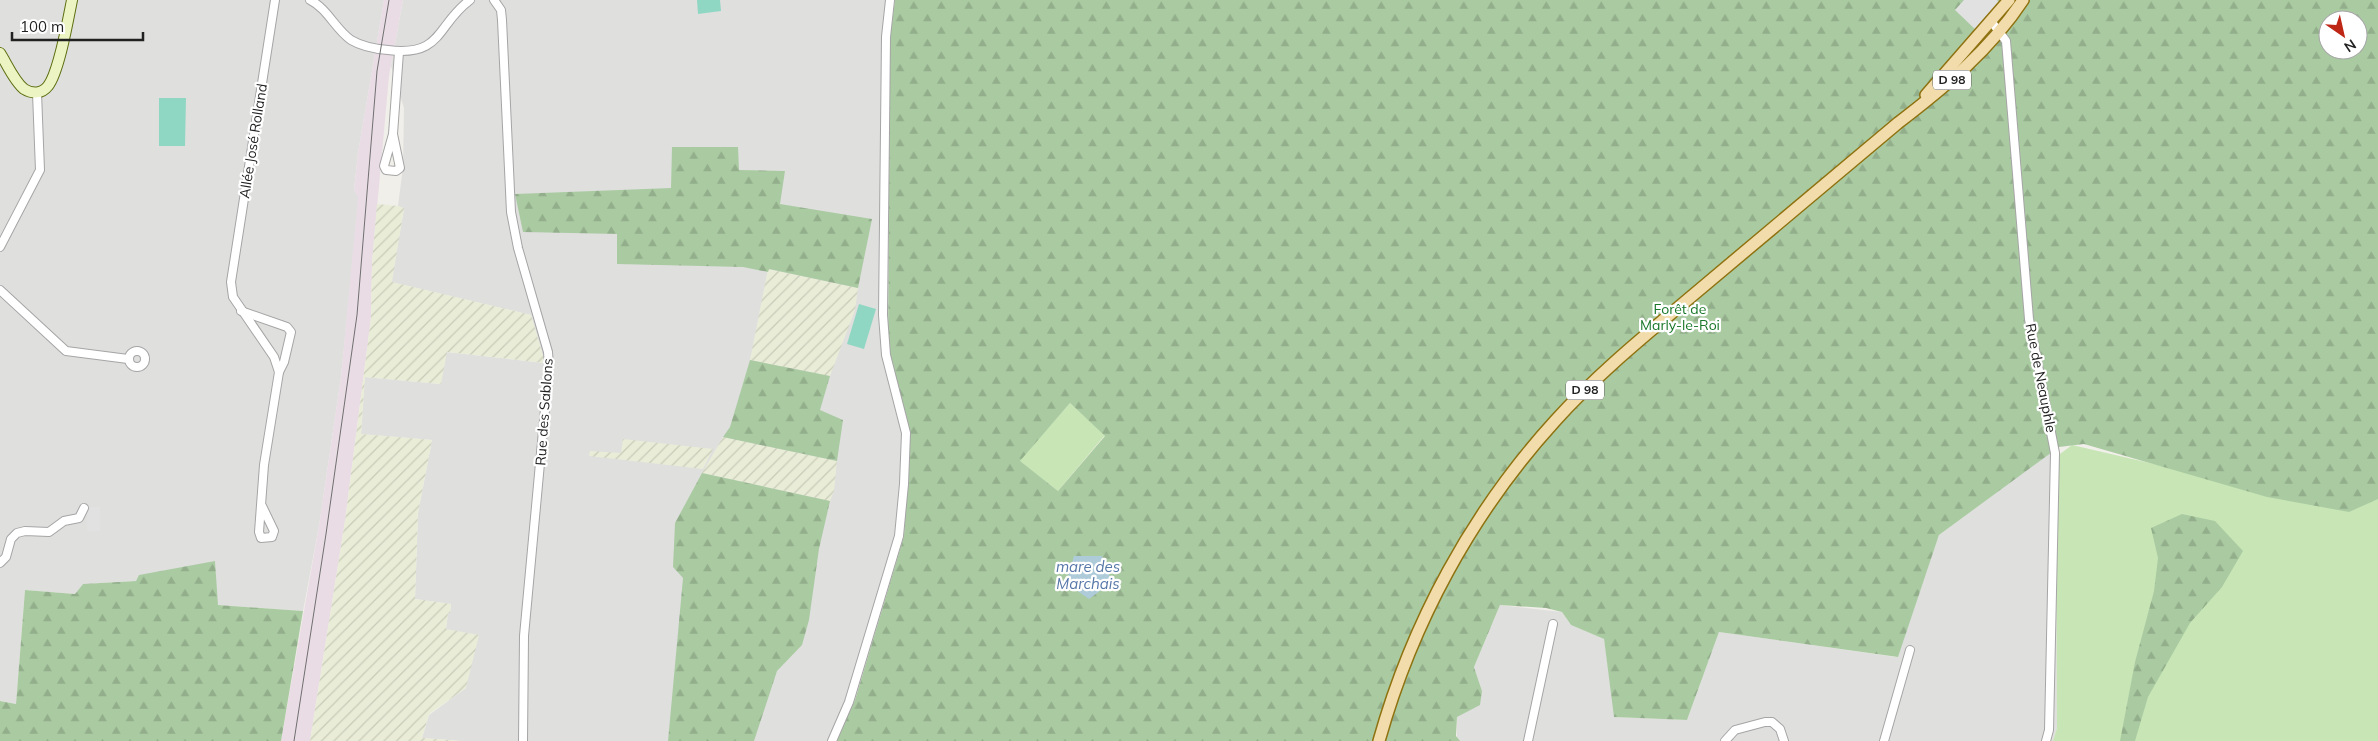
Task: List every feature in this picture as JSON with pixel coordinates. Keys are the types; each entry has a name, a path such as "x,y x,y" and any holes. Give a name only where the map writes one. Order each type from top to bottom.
{"main road":[{"name":"D 98","path":"1898,123 2009,0"},
{"name":"D 98","path":"1379,741 1404,665 1440,587 1488,506 1534,445 1577,398 1633,346 1898,123 1949,83 1973,61 2023,0"}],"street":[{"path":"0,54 18,83 24,88 37,93 44,90 50,85 54,73 72,0"},
{"name":"Allée José Rolland","path":"241,311 233,297 231,282 275,0"},
{"path":"310,0 321,2 351,40 361,45 399,52 421,49 430,44 461,7 470,0"},
{"name":"Rue des Sablons","path":"494,0 501,10 502,20 511,212 518,248 548,352 549,366 524,636 523,741"},
{"path":"832,741 849,702 899,536 904,484 906,433 886,355 883,315 886,36 890,0"},
{"name":"Rue de Neauphle","path":"1992,21 2006,41 2029,319 2055,453 2049,730 2046,741"},
{"path":"393,134 399,52"},
{"path":"0,247 40,170 37,93"},
{"path":"0,290 66,351 128,358"},
{"path":"241,311 274,357 279,372"},
{"path":"241,311 287,327 291,332 284,362 279,372 264,465 262,506"},
{"path":"0,563 6,557 11,539 17,533 25,531 49,532 64,521 79,518 84,508"},
{"path":"1528,741 1553,624"},
{"path":"1884,741 1910,650"},
{"path":"1725,741 1735,730 1765,722 1772,722 1780,729 1784,741"}],"shaded area":[{"path":"0,0 384,0 358,153 354,190 359,197 341,377 319,526 303,611 217,605 215,561 136,581 83,584 75,594 25,590 16,704 0,701"},
{"path":"384,0 403,0 389,76 372,263 371,318 345,521 310,741 281,741 319,526 341,377 358,197 354,190 358,153"},
{"path":"403,0 895,0 890,37 909,440 904,536 855,700 836,741 462,741 422,738 429,715 466,688 446,629 451,604 415,599 418,513 432,440 361,434 365,377 440,384 446,352 545,363 531,315 391,282 404,209 398,206 403,167 404,108 391,66"},
{"path":"1964,0 1997,0 2000,3 1977,31 1955,10"},
{"path":"2052,436 2056,457 2057,728 2053,741 1457,741 1457,717 1482,691 1474,667 1500,605 1562,612 1571,625 1604,639 1615,717 1687,720 1719,632 1896,657 1939,535 2003,488"},
{"path":"87,507 100,507 100,531 87,531"}],"green space":[{"path":"697,0 720,0 721,11 698,14"},
{"name":"Forêt de Marly-le-Roi","path":"895,0 2378,0 2378,499 2349,512 2267,497 2084,444 2059,447 1939,535 1898,657 1719,632 1687,720 1614,717 1604,639 1571,625 1562,612 1546,608 1500,605 1474,667 1482,691 1480,705 1457,717 1456,736 1460,741 836,741 855,700 904,536 909,440 888,355 890,37","holes":["1070,403 1105,436 1058,491 1020,461"]},
{"path":"159,98 186,98 185,146 159,146"},
{"path":"672,147 738,147 739,170 785,171 780,204 872,219 858,288 769,269 768,272 743,267 617,264 617,234 523,232 515,194 671,188"},
{"path":"377,204 404,208 392,282 531,315 545,363 447,352 441,384 365,377 361,434 432,440 418,513 415,599 451,604 446,629 479,635 466,688 429,714 422,738 462,741 310,741 345,521 371,318 372,263"},
{"path":"768,269 858,288 855,310 830,376 750,360"},
{"path":"859,304 876,309 864,349 847,344"},
{"path":"750,360 830,376 820,410 843,420 837,461 723,437 730,427"},
{"path":"1070,403 1105,435 1058,491 1019,461"},
{"path":"2378,434 2378,741 2053,741 2057,728 2056,457 2072,445 2340,507"},
{"path":"723,437 837,461 834,491 830,501 702,473"},
{"path":"623,439 713,449 703,469 589,456 590,451 621,453"},
{"path":"702,473 830,501 819,549 809,620 802,645 777,671 754,741 668,741 683,578 673,567 675,523"},
{"path":"2182,514 2215,521 2243,551 2222,587 2190,623 2148,697 2135,741 2120,741 2135,662 2154,591 2158,558 2151,528"},
{"path":"215,561 218,605 303,611 281,741 0,741 0,701 16,704 25,590 75,594 83,584 136,581 139,575"}],"water":[{"name":"mare des Marchais","path":"1074,556 1102,556 1112,582 1089,599 1066,583"}],"tram line":[{"path":"294,741 357,315 377,71 389,0"}]}
